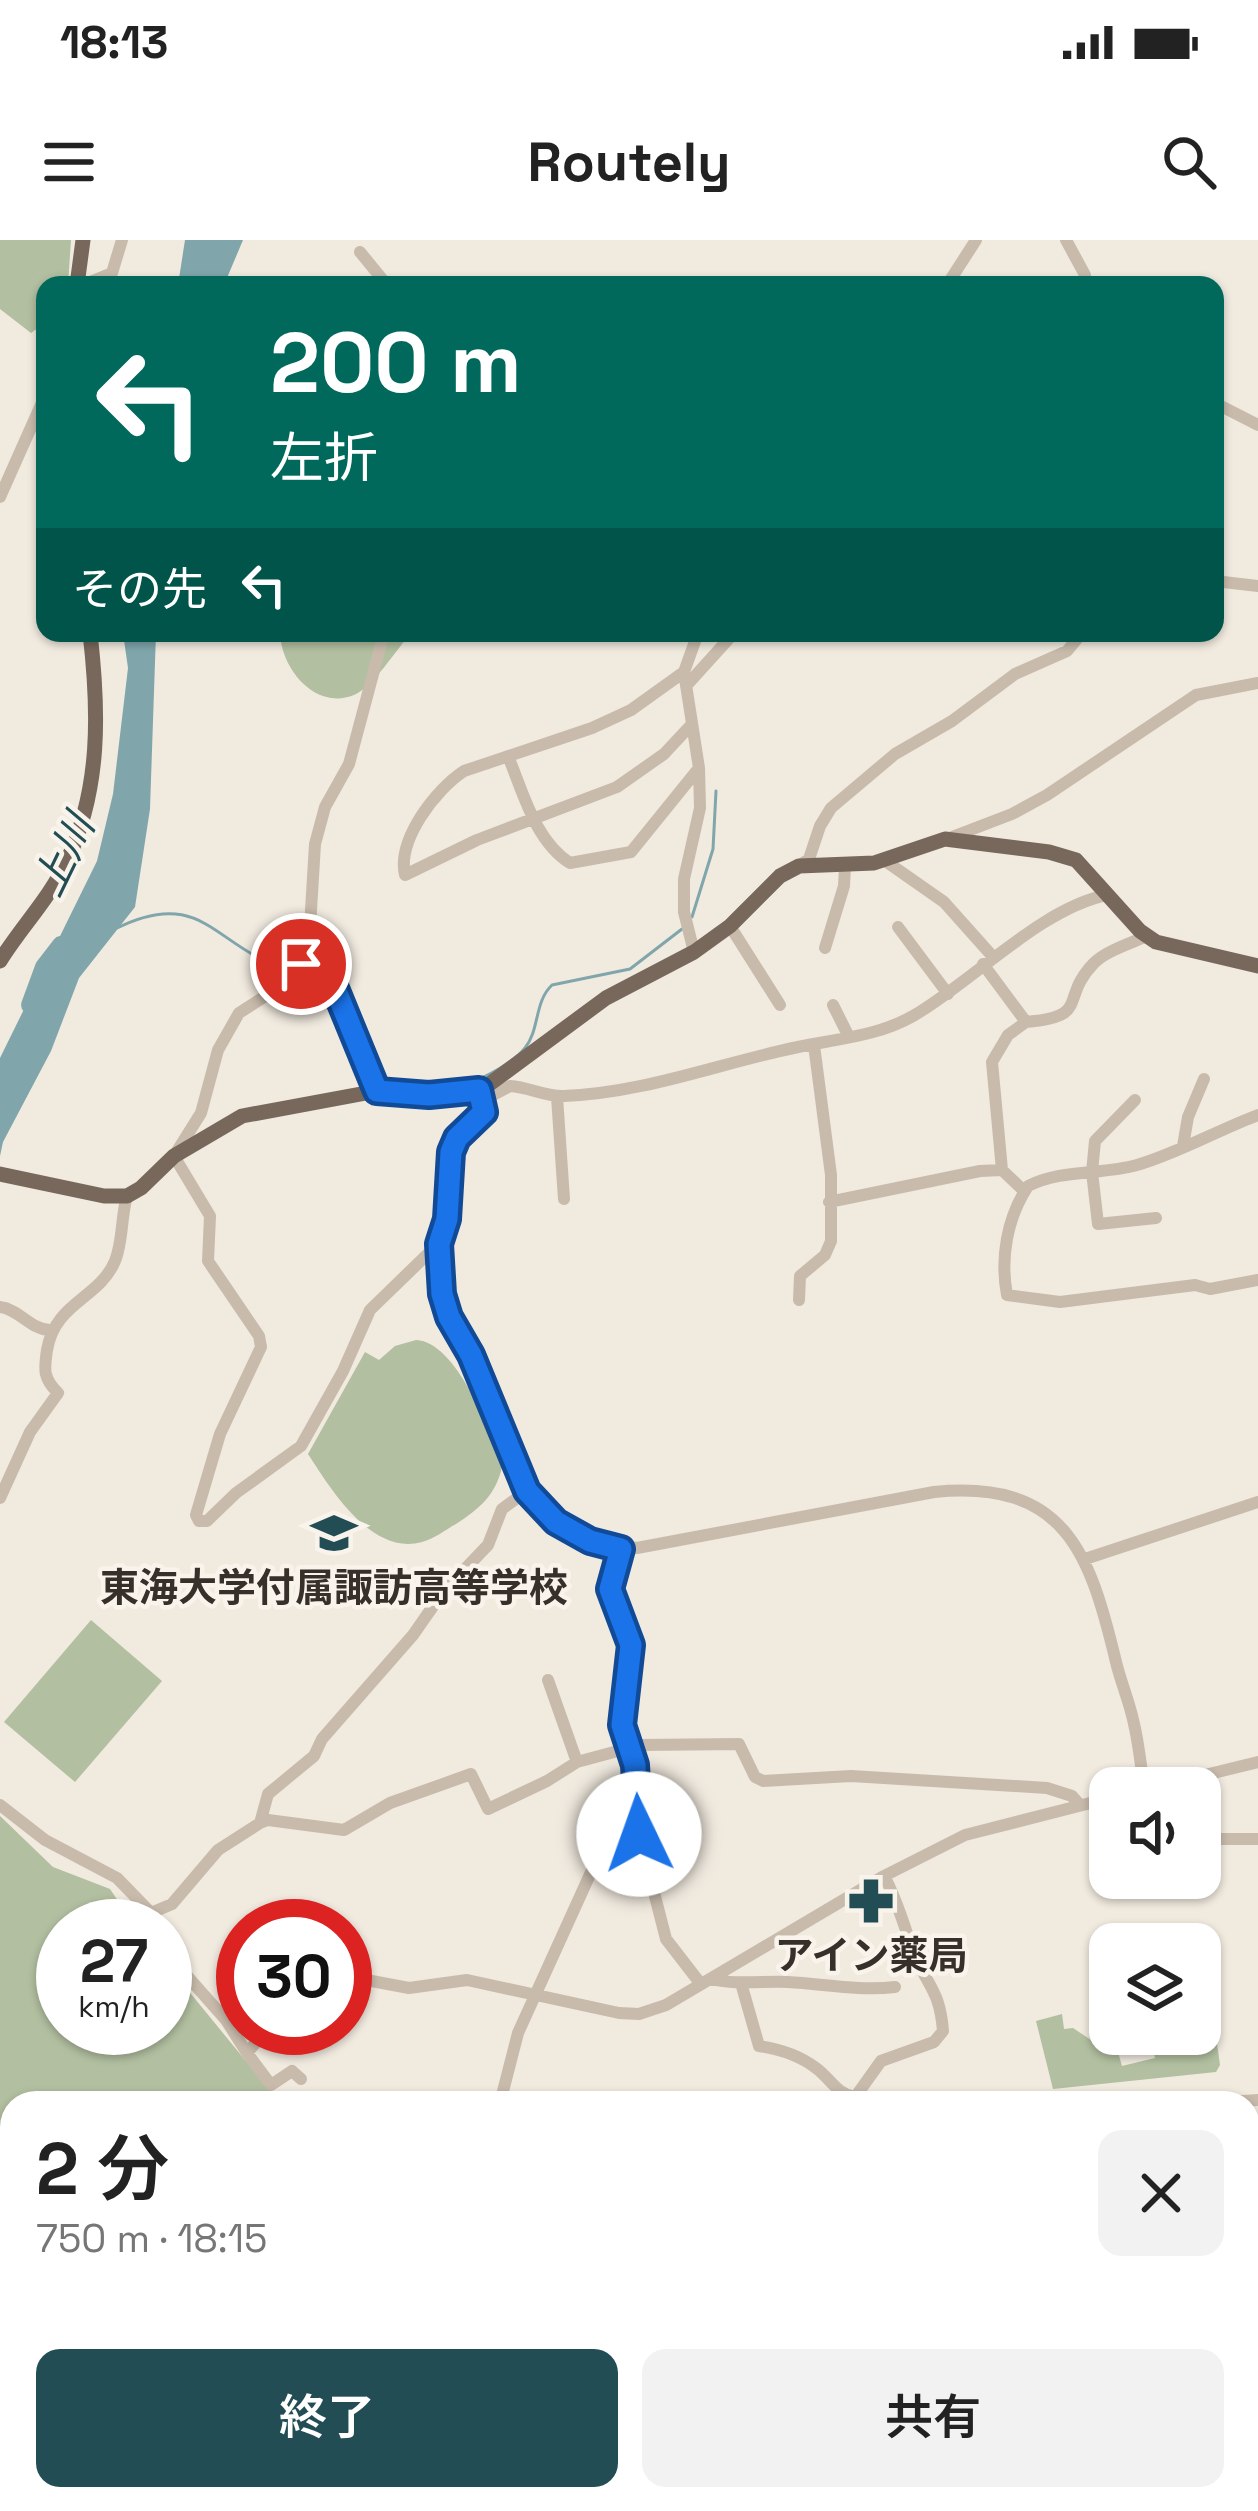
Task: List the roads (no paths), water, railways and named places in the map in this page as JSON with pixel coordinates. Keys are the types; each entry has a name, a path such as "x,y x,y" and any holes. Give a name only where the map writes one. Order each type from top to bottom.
{"main road":[{"path":"81,276 83,240"},
{"path":"0,961 67,862 92,792 97,734 90,642"},
{"path":"0,1174 104,1196 127,1196 174,1156 242,1116 377,1091 481,1096 606,998 730,926 780,876 799,866 884,860 945,839 1049,852 1076,860 1156,942 1258,966"}],"street":[{"path":"104,276 112,273 122,240"},
{"path":"953,276 976,240"},
{"path":"1066,240 1085,274"},
{"path":"360,252 380,276"},
{"path":"1224,408 1258,425"},
{"path":"0,497 36,416"},
{"path":"1224,582 1258,586"},
{"path":"382,642 350,764 326,807 315,844 310,926 301,970 239,1013 218,1050 201,1113 174,1156 210,1216 208,1261 259,1336 261,1347 208,1468 196,1515 199,1521 207,1521 236,1492 301,1446 370,1310 439,1244"},
{"path":"692,946 684,912 684,879 700,808 699,768 685,679 695,642"},
{"path":"692,724 664,754 617,787 405,875 401,859 446,783 464,771 632,710 685,679 724,642"},
{"path":"799,866 809,859 831,808 895,754 952,721 1015,674 1067,651 1074,642"},
{"path":"945,839 1047,795 1196,695 1258,683"},
{"path":"508,756 533,818 555,854 570,863 631,852 699,768"},
{"path":"884,860 944,902 989,961 1026,1022"},
{"path":"825,948 844,886 845,866"},
{"path":"1107,896 1082,900 948,994 884,1030 666,1082 556,1096 517,1086 481,1096 484,1112 457,1138 451,1152 447,1219 439,1244 442,1294 449,1317 471,1355 527,1491 556,1522 590,1541 621,1549 958,1490 1023,1501 1060,1525 1085,1558 1098,1588 1143,1767"},
{"path":"730,926 780,1005"},
{"path":"898,927 948,994"},
{"path":"1024,1191 1002,1170 992,1062 1008,1035 1026,1022 1058,1019 1068,1011 1095,961 1147,936"},
{"path":"301,970 334,986 377,1091"},
{"path":"833,1005 849,1037"},
{"path":"799,1300 800,1276 832,1241 830,1175 814,1045"},
{"path":"1183,1146 1188,1117 1204,1079"},
{"path":"556,1096 564,1199"},
{"path":"1135,1100 1095,1141 1092,1172 1098,1224 1156,1218"},
{"path":"1258,1115 1142,1163 1051,1176 1024,1191 1010,1223 1004,1261 1007,1295 1060,1302 1258,1280"},
{"path":"829,1202 1002,1170"},
{"path":"0,1498 30,1432 58,1393 44,1371 50,1330 110,1270 127,1196"},
{"path":"0,1307 41,1330 50,1330"},
{"path":"260,1822 268,1794 314,1756 322,1739 413,1635 442,1592 488,1545 502,1509 527,1491"},
{"path":"1085,1558 1258,1502"},
{"path":"621,1549 610,1589 631,1645 631,1673 622,1714 631,1748 639,1823 666,1939 706,1981 790,1982 861,1990 895,1987"},
{"path":"548,1680 577,1762"},
{"path":"176,1899 209,1858 260,1822 344,1830 390,1803 471,1774 488,1809 577,1762 631,1748 684,1742 739,1744 755,1777 763,1781 851,1776 1047,1788 1072,1796 1079,1804"},
{"path":"1221,1771 1258,1762"},
{"path":"372,1981 409,1988 467,1980 619,2014 639,2014 666,2005 884,1876 965,1835 1089,1802"},
{"path":"0,1805 45,1840 117,1878 135,1899"},
{"path":"503,2091 518,2033 598,1859 605,1847 639,1823"},
{"path":"1221,1839 1258,1839"},
{"path":"860,2091 881,2061 934,2042 944,2030 937,1993 917,1959 902,1909 884,1876"},
{"path":"192,1982 216,2009"},
{"path":"741,1983 760,2046 782,2049 807,2062 838,2091"},
{"path":"249,2055 272,2085 292,2071 301,2079"}],"water":[{"path":"185,240 243,240 228,276 179,276"},
{"path":"124,642 156,642 150,809 135,907 79,978 51,1051 0,1156 0,1058 97,861 113,794 128,668"}],"waterway":[{"path":"692,917 713,849 716,791"},
{"path":"115,929 146,917 192,918 247,951 295,970"},
{"path":"467,1084 498,1069 525,1048 542,999 552,985 630,969 682,929"},
{"name":"上川","path":"30,1005 44,967 61,945"}],"place":[{"name":"東海大学付属諏訪高等学校","path":"334,1533"},
{"name":"アイン薬局","path":"871,1901"}]}
